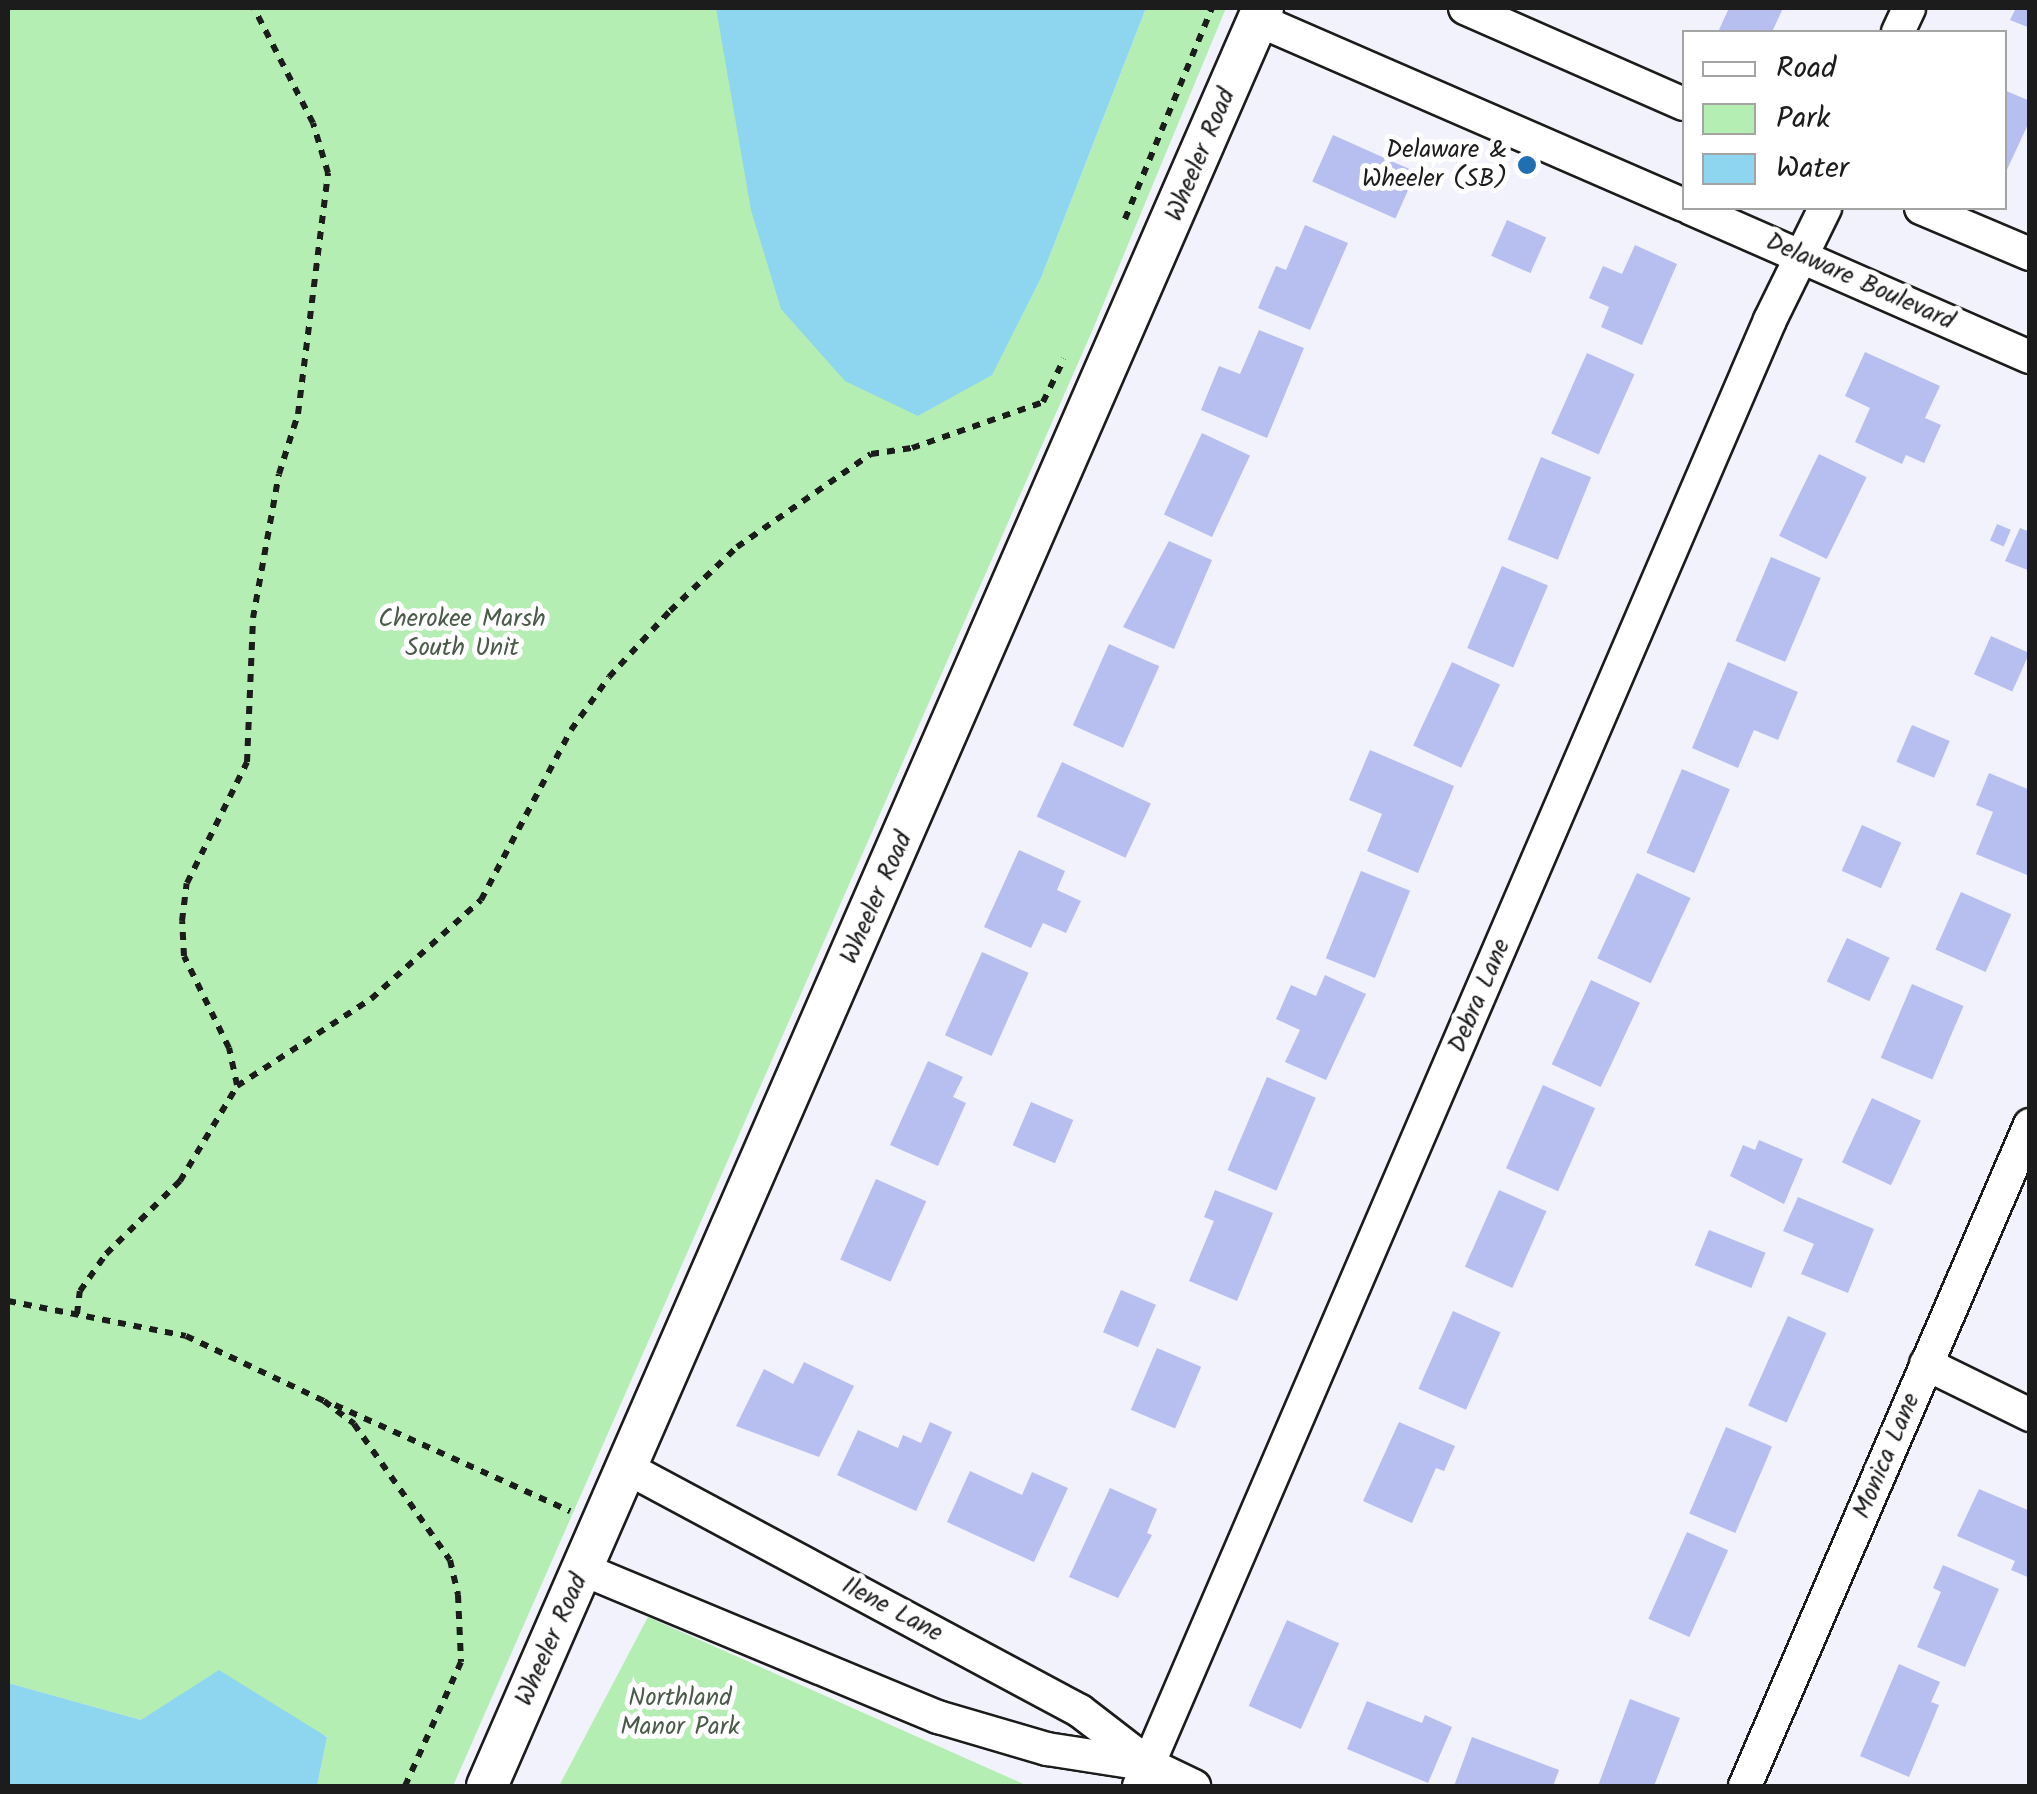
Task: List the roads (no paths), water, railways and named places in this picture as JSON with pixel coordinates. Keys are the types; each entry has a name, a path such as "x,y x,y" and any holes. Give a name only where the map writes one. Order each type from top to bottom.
{"street":[{"path":"1465,8 1682,103"},
{"name":"Delaware Boulevard","path":"1260,14 1682,204"},
{"name":"Wheeler Road","path":"487,1786 1260,14"},
{"name":"Delaware Boulevard","path":"1696,210 2030,357"},
{"name":"Debra Lane","path":"1144,1776 1824,210"},
{"path":"1926,210 2030,254"},
{"name":"Monica Lane","path":"1745,1786 2030,1124"},
{"path":"1926,1364 2030,1415"},
{"name":"Ilene Lane","path":"627,1468 1080,1711 1144,1776"},
{"name":"Ilene Lane","path":"582,1569 938,1717 1144,1776 1194,1786"}],"water":[{"path":"716,8 1146,8 1041,278 992,375 918,416 845,381 781,309 751,210"},
{"path":"219,1670 327,1737 317,1786 8,1786 8,1683 141,1720"}],"place":[{"name":"Delaware & Wheeler (SB)","path":"1527,165"}],"park label":[{"name":"Cherokee Marsh South Unit","path":"462,634"},
{"name":"Northland Manor Park","path":"680,1714"}]}
